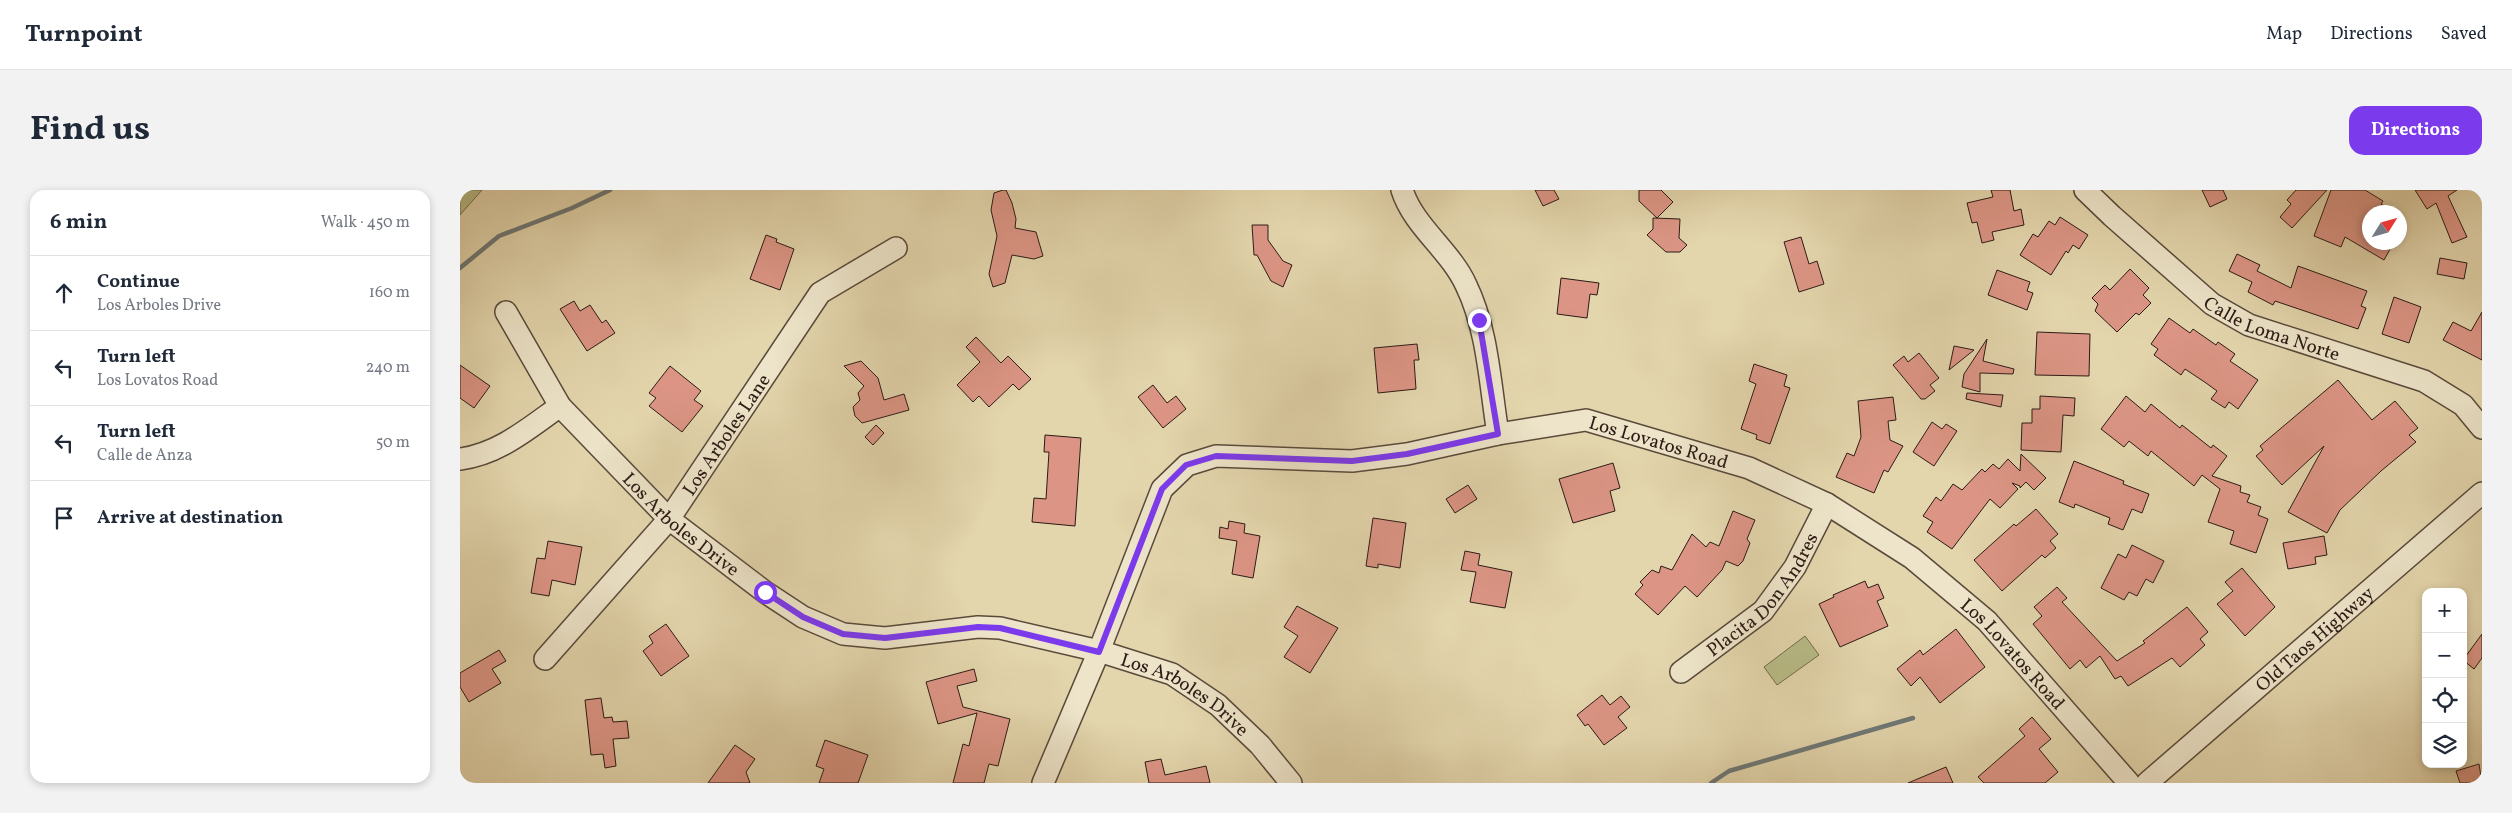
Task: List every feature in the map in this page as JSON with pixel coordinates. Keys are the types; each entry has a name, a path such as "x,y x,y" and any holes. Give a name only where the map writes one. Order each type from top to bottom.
{"street":[{"path":"1402,190 1407,207 1466,283 1479,320 1498,434"},
{"name":"Calle Loma Norte","path":"2086,190 2112,216 2212,304 2249,325 2424,381 2463,405 2482,428"},
{"name":"Los Arboles Lane","path":"545,659 669,518 820,293 896,248"},
{"name":"Los Arboles Drive","path":"506,312 560,406 669,518 765,592 803,617 843,634 885,638 978,627 1000,628 1099,652 1172,674 1218,705 1260,745 1291,783"},
{"path":"460,459 478,457 512,440 560,406"},
{"name":"Los Lovatos Road","path":"1042,783 1099,652 1162,489 1186,465 1216,456 1352,461 1407,454 1498,434 1586,420 1749,468 1827,504 1912,558 1987,621 2129,783"},
{"name":"Old Taos Highway","path":"2146,783 2482,493"},
{"name":"Placita Don Andres","path":"1681,672 1763,611 1796,567 1827,504"}],"green space":[{"path":"460,190 482,190 460,215"},
{"path":"1805,636 1819,655 1777,685 1764,667"}],"building":[{"path":"1006,190 1012,203 1016,219 1015,228 1036,232 1043,256 1034,259 1012,255 1005,283 993,287 989,274 997,236 991,210 994,193"},
{"path":"1535,190 1554,190 1559,199 1543,206"},
{"path":"1639,190 1661,190 1673,202 1657,218 1639,201"},
{"path":"1991,190 2010,190 2014,211 2021,209 2024,225 1992,232 1994,240 1982,243 1977,222 1972,223 1967,203 1993,197"},
{"path":"2202,190 2223,190 2227,199 2210,207"},
{"path":"2296,190 2327,190 2292,228 2280,217 2291,204 2287,200"},
{"path":"2331,190 2365,190 2383,201 2381,204 2383,205 2362,205 2362,247 2345,237 2341,247 2314,236"},
{"path":"2415,190 2457,190 2448,196 2467,237 2452,243 2436,203 2427,209"},
{"path":"2060,217 2088,235 2079,249 2073,245 2068,253 2066,251 2051,275 2020,255 2033,234 2038,237 2049,221 2055,225"},
{"path":"1653,218 1680,219 1679,238 1687,245 1680,252 1666,252 1647,235 1653,229"},
{"path":"1252,225 1268,225 1268,240 1283,261 1292,265 1283,287 1271,281 1257,255 1254,255"},
{"path":"766,235 777,239 776,242 794,249 780,290 750,279"},
{"path":"1801,237 1809,264 1817,261 1824,284 1799,292 1784,242"},
{"path":"2367,250 2390,250 2384,260"},
{"path":"2237,254 2260,265 2257,271 2291,288 2298,266 2367,291 2361,306 2366,308 2358,329 2275,301 2273,305 2248,292 2252,282 2229,271"},
{"path":"2440,258 2467,263 2464,279 2437,274"},
{"path":"2130,269 2149,288 2143,295 2151,303 2139,315 2136,313 2117,332 2095,311 2098,304 2092,298 2105,285 2110,290"},
{"path":"1997,270 2030,282 2027,291 2033,293 2027,310 1988,295"},
{"path":"1561,278 1599,283 1597,295 1590,294 1587,318 1557,314"},
{"path":"2394,297 2421,307 2409,343 2382,334"},
{"path":"574,301 580,311 590,305 602,323 606,320 615,333 587,351 560,309"},
{"path":"2482,312 2482,360 2443,340 2453,322 2471,331"},
{"path":"2169,318 2190,333 2193,329 2216,345 2218,342 2235,354 2230,361 2258,380 2238,409 2229,402 2225,408 2211,399 2217,391 2185,369 2181,375 2154,355 2158,349 2151,344"},
{"path":"2037,332 2090,334 2089,376 2035,375"},
{"path":"976,337 1001,363 1008,356 1031,379 1019,390 1013,384 989,407 979,396 973,402 957,385 980,362 966,347"},
{"path":"1987,339 1983,361 2014,369 2013,374 1980,373 1980,392 1962,387 1964,374"},
{"path":"1417,344 1419,360 1414,360 1416,389 1378,393 1374,348"},
{"path":"1954,346 1974,350 1949,370"},
{"path":"1919,353 1939,378 1930,385 1935,391 1925,399 1921,399 1893,365 1904,356 1908,362"},
{"path":"861,361 878,378 884,400 904,394 909,410 862,423 855,416 853,407 860,400 858,393 864,386 844,366"},
{"path":"1754,364 1787,375 1784,386 1790,388 1770,444 1756,439 1757,435 1741,429 1756,384 1749,381"},
{"path":"460,365 490,386 474,408 460,398"},
{"path":"670,366 701,391 694,400 703,406 682,432 649,406 656,398 649,393"},
{"path":"2338,380 2372,420 2395,401 2418,428 2409,435 2416,442 2381,471 2340,510 2327,533 2288,512 2324,446 2282,485 2256,456 2263,450 2260,446"},
{"path":"1153,385 1167,403 1176,396 1186,409 1163,428 1138,397"},
{"path":"1967,393 2003,395 2001,407 1966,399"},
{"path":"2040,396 2075,398 2074,416 2063,415 2061,452 2021,450 2022,423 2032,423 2032,409 2040,409"},
{"path":"2126,396 2145,412 2151,404 2180,428 2182,425 2211,448 2213,445 2227,456 2212,476 2241,486 2240,492 2250,495 2247,502 2261,507 2258,515 2268,519 2256,553 2230,544 2234,531 2208,522 2220,489 2202,475 2194,486 2151,451 2148,456 2129,441 2124,447 2101,429"},
{"path":"1893,397 1896,420 1888,421 1890,440 1903,446 1888,472 1884,470 1874,493 1836,477 1847,453 1854,456 1861,437 1858,401"},
{"path":"1932,422 1942,429 1946,424 1957,431 1934,466 1913,452"},
{"path":"876,425 884,433 873,445 865,437"},
{"path":"1045,435 1081,438 1075,526 1032,522 1034,498 1046,499 1049,452 1044,452"},
{"path":"2021,454 2046,478 2034,490 2026,482 2020,488 2020,486 2012,483 2018,489 2000,508 1990,499 1952,549 1927,532 1933,522 1923,516 1936,497 1941,501 1953,484 1962,490 1982,469 1985,472 1993,464 1999,469 2008,459 2020,471"},
{"path":"2074,461 2124,481 2123,484 2149,494 2142,513 2132,509 2123,530 2108,524 2110,518 2075,504 2074,508 2059,502"},
{"path":"1613,463 1620,488 1610,491 1615,511 1573,523 1559,479"},
{"path":"1468,485 1477,499 1455,513 1446,499"},
{"path":"2036,509 2058,534 2050,541 2056,548 2045,558 2042,555 2002,591 1974,560 2014,524 2016,526"},
{"path":"1733,511 1755,520 1747,539 1750,543 1743,561 1738,566 1726,561 1722,570 1697,597 1685,586 1658,615 1635,594 1643,585 1640,582 1652,570 1659,573 1661,566 1672,570 1692,534 1706,547 1710,542 1719,546"},
{"path":"1373,518 1406,523 1400,568 1378,564 1378,568 1366,566"},
{"path":"1229,521 1245,524 1244,533 1260,536 1253,578 1232,574 1237,541 1219,538 1220,527 1228,529"},
{"path":"2324,536 2327,555 2315,557 2316,564 2288,569 2283,543"},
{"path":"548,541 582,547 575,585 552,580 549,596 531,593 537,558 545,559"},
{"path":"2132,545 2164,561 2153,583 2146,579 2137,596 2129,592 2124,600 2101,588 2118,554 2126,558"},
{"path":"1465,551 1480,554 1478,565 1512,572 1505,608 1470,602 1476,572 1461,570"},
{"path":"2242,568 2275,607 2245,636 2217,604 2233,591 2225,582"},
{"path":"1865,581 1868,588 1878,584 1884,598 1877,601 1888,626 1840,647 1819,604 1834,597 1833,595"},
{"path":"2057,587 2067,598 2062,602 2117,661 2145,643 2143,641 2187,607 2208,632 2200,639 2205,645 2180,667 2172,658 2128,686 2121,676 2115,679 2100,656 2086,668 2080,660 2070,669 2033,624 2042,616 2034,607"},
{"path":"1297,606 1338,628 1310,673 1284,657 1298,636 1284,627"},
{"path":"666,624 689,656 661,676 643,651 653,643 649,636"},
{"path":"1956,629 1985,667 1940,703 1920,677 1911,686 1897,669 1920,650 1923,655"},
{"path":"2482,634 2482,658 2474,669 2467,663 2467,655"},
{"path":"499,650 506,661 492,669 501,683 469,702 460,687 460,673"},
{"path":"974,669 977,681 957,686 963,707 1010,719 998,766 989,764 984,783 953,783 963,744 969,746 977,713 938,724 926,682"},
{"path":"1602,695 1610,705 1621,696 1630,707 1618,717 1627,728 1604,745 1588,724 1585,726 1577,715"},
{"path":"601,698 604,718 612,717 613,722 627,721 629,738 613,739 616,766 605,768 603,754 591,755 585,700"},
{"path":"2032,717 2051,739 2039,749 2058,772 2045,783 1984,783 1978,777 2025,736 2019,729"},
{"path":"825,740 868,755 858,783 819,783 824,769 816,766"},
{"path":"735,745 755,759 746,772 750,783 708,783"},
{"path":"1161,759 1165,775 1206,766 1210,783 1149,783 1145,762"},
{"path":"2479,764 2482,783 2460,783 2456,771"},
{"path":"1946,767 1953,783 1908,783"}],"waterway":[{"path":"460,268 499,236 572,208 610,190"},
{"path":"1711,783 1729,771 1913,718"}],"route":[{"path":"765,592 803,617 843,634 885,638 978,627 1000,628 1099,652 1162,489 1186,465 1216,456 1352,461 1407,454 1498,434 1479,320"}]}
